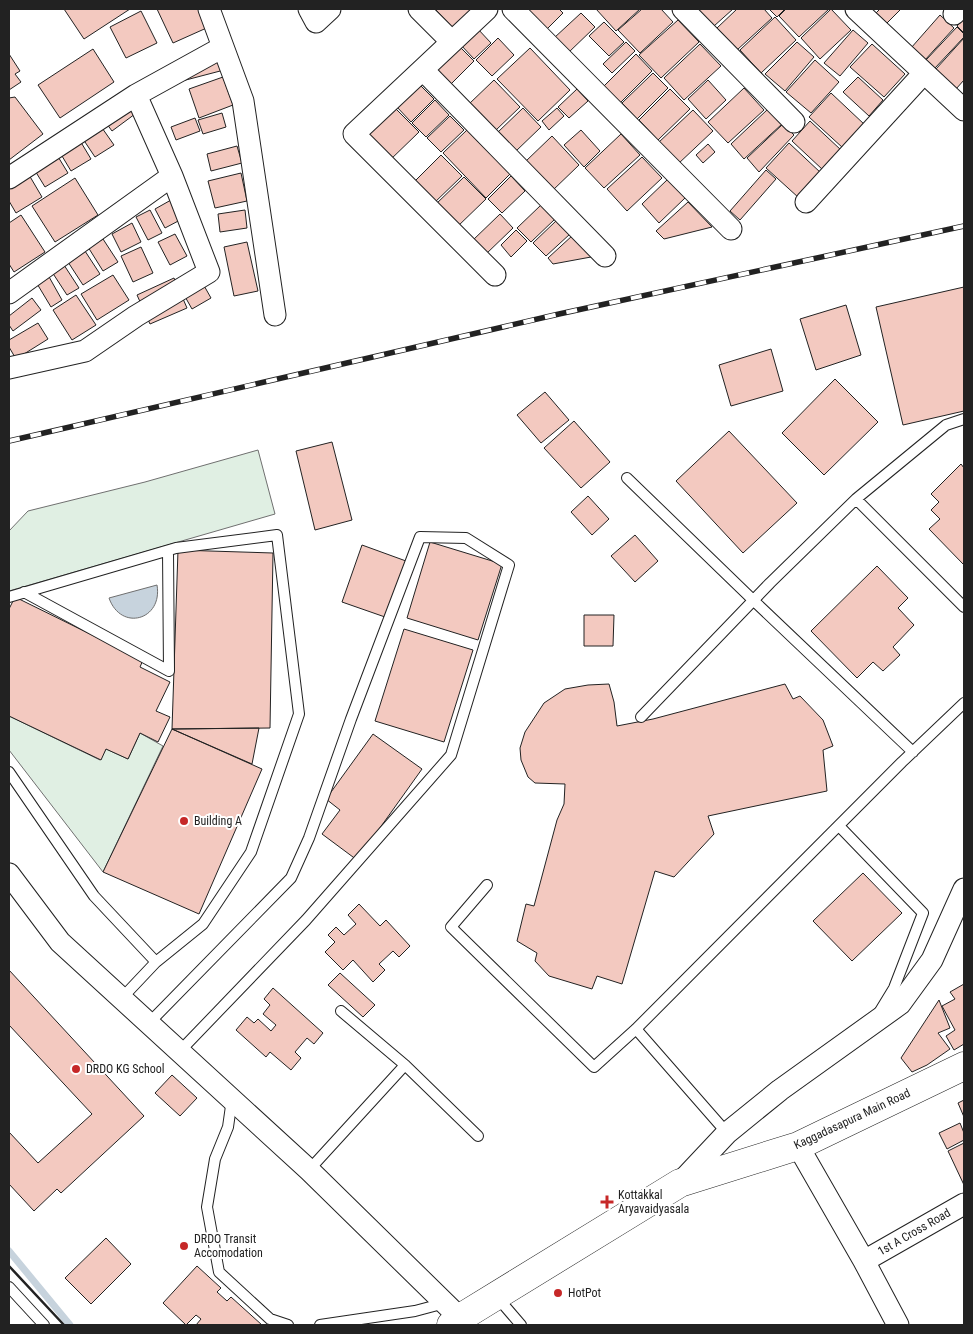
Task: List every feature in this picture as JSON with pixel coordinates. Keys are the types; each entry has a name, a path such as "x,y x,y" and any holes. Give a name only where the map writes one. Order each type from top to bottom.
{"main road":[{"name":"Kaggadasapura Main Road","path":"452,1315 496,1296 680,1183 798,1146 964,1066"}],"street":[{"path":"209,9 243,100 275,315"},
{"path":"310,9 316,22 330,9"},
{"path":"420,9 452,42"},
{"path":"487,9 354,134 495,275"},
{"path":"513,9 731,229"},
{"path":"683,9 794,122"},
{"path":"856,9 964,110"},
{"path":"9,178 136,95 223,47"},
{"path":"423,70 605,256"},
{"path":"806,202 924,73"},
{"path":"9,368 85,351 136,316 209,272 172,176 136,95"},
{"path":"9,293 172,176"},
{"path":"9,874 60,942 309,1170 452,1315"},
{"path":"680,1183 727,1133 780,1090 900,1004 932,960 964,889"},
{"path":"798,1146 864,1261 898,1325"},
{"name":"1st A Cross Road","path":"864,1261 964,1204"}],"lane":[{"path":"640,717 753,600 856,499 946,425 964,419"},
{"path":"627,478 913,752"},
{"path":"856,499 964,606"},
{"path":"9,597 176,548 277,535 299,714 251,852 203,924 156,962 122,998"},
{"path":"149,1023 291,878 309,838 351,719 420,537 466,538 509,564 451,755 306,920 180,1051"},
{"path":"24,592 169,671 168,551"},
{"path":"488,886 451,927 594,1067 636,1028 964,703"},
{"path":"9,772 94,896 156,962"},
{"path":"838,826 924,912 894,988 872,1024"},
{"path":"341,1011 404,1065 478,1136"},
{"path":"636,1028 727,1133"},
{"path":"309,1170 404,1065"},
{"path":"232,1098 228,1127 215,1160 207,1207 219,1272 270,1320 288,1325"},
{"path":"9,1287 44,1325"},
{"path":"496,1296 521,1325"},
{"path":"320,1325 415,1311 452,1315"}],"green space":[{"path":"258,450 275,514 9,591 9,531 28,511 145,482"},
{"path":"9,716 100,760 106,749 128,759 140,733 163,746 103,872 9,750"}],"shaded area":[{"path":"157,585 157,597 154,607 140,617 131,618 122,615 115,609 109,598"}],"building":[{"path":"64,9 130,9 84,39"},
{"path":"157,9 203,9 211,26 173,43"},
{"path":"435,9 474,9 453,28"},
{"path":"525,9 559,9 563,13 546,30"},
{"path":"596,9 640,9 616,31"},
{"path":"642,9 661,9 673,22 640,53 618,30"},
{"path":"698,9 733,9 714,26"},
{"path":"737,9 764,9 772,18 737,50 717,28"},
{"path":"769,9 785,9 777,17"},
{"path":"786,9 829,9 799,37 779,16"},
{"path":"831,9 851,30 820,59 801,38"},
{"path":"880,9 901,9 887,23 876,13"},
{"path":"141,11 157,43 126,58 110,27"},
{"path":"581,13 595,27 568,53 554,38"},
{"path":"940,15 954,28 925,60 911,48"},
{"path":"775,17 796,40 761,73 740,50"},
{"path":"964,18 964,33 957,26"},
{"path":"678,20 699,42 661,78 639,55"},
{"path":"604,22 624,42 609,56 589,36"},
{"path":"957,27 964,34 964,37 935,68 926,60"},
{"path":"477,28 491,43 474,59 460,44"},
{"path":"853,30 868,43 840,76 824,63"},
{"path":"498,38 514,55 492,76 476,60"},
{"path":"964,38 964,80 956,89 936,69"},
{"path":"626,42 635,51 612,73 603,64"},
{"path":"797,42 814,57 785,91 765,74"},
{"path":"700,44 721,66 684,100 664,78"},
{"path":"872,44 905,74 884,97 850,67"},
{"path":"459,46 474,61 448,87 433,71"},
{"path":"530,48 570,90 538,121 497,79"},
{"path":"93,49 114,82 60,118 38,85"},
{"path":"220,52 224,70 182,81"},
{"path":"9,54 20,71 15,74 21,82 9,90"},
{"path":"636,54 652,71 619,104 603,87"},
{"path":"815,60 839,82 811,113 786,92"},
{"path":"653,73 668,88 637,119 622,103"},
{"path":"223,77 233,105 199,118 189,89"},
{"path":"858,77 883,100 869,116 843,92"},
{"path":"494,80 520,107 495,131 469,104"},
{"path":"708,80 726,100 706,119 688,99"},
{"path":"419,84 434,99 411,122 396,106"},
{"path":"744,88 764,110 728,143 708,122"},
{"path":"577,89 588,101 569,118 558,107"},
{"path":"670,89 690,109 658,140 639,120"},
{"path":"831,93 865,125 843,148 809,117"},
{"path":"15,97 43,134 9,160 9,98"},
{"path":"124,99 135,114 112,131 101,116"},
{"path":"435,100 449,115 426,137 412,123"},
{"path":"395,108 419,132 388,162 364,138"},
{"path":"523,108 541,127 515,152 497,133"},
{"path":"557,108 564,116 549,130 542,121"},
{"path":"768,109 782,124 744,159 731,144"},
{"path":"693,110 713,131 678,164 658,143"},
{"path":"222,113 226,127 203,134 198,120"},
{"path":"93,115 114,145 95,157 75,127"},
{"path":"450,116 464,130 441,152 427,138"},
{"path":"195,118 200,131 176,140 171,127"},
{"path":"810,121 841,150 823,170 792,141"},
{"path":"783,124 794,135 759,172 747,158"},
{"path":"73,129 91,159 71,171 53,141"},
{"path":"467,130 510,174 486,198 443,153"},
{"path":"581,130 600,151 584,167 564,145"},
{"path":"621,134 640,155 604,188 585,168"},
{"path":"552,136 579,165 552,191 525,162"},
{"path":"49,142 68,173 45,187 26,156"},
{"path":"789,143 821,173 799,198 766,168"},
{"path":"708,144 715,152 703,163 696,155"},
{"path":"237,146 242,163 211,171 207,154"},
{"path":"441,155 462,176 432,205 412,184"},
{"path":"642,157 662,178 627,211 607,189"},
{"path":"22,163 42,197 16,213 9,201 9,171"},
{"path":"766,170 776,179 740,220 730,211"},
{"path":"241,173 247,201 215,208 208,181"},
{"path":"511,176 525,191 502,213 488,199"},
{"path":"464,177 486,199 456,228 435,205"},
{"path":"75,178 98,215 55,242 32,206"},
{"path":"668,179 685,198 659,223 642,204"},
{"path":"171,200 182,219 165,228 155,209"},
{"path":"688,202 712,227 664,239 656,231"},
{"path":"541,205 555,219 531,242 517,228"},
{"path":"150,210 162,233 148,240 136,217"},
{"path":"245,210 247,228 220,232 218,214"},
{"path":"500,214 513,228 485,255 472,241"},
{"path":"21,215 45,252 14,272 9,264 9,223"},
{"path":"557,220 570,234 546,256 533,243"},
{"path":"132,223 141,242 121,252 112,234"},
{"path":"516,230 527,241 511,257 501,245"},
{"path":"175,234 187,256 170,265 158,242"},
{"path":"573,235 593,255 591,257 553,264 548,258"},
{"path":"103,239 118,262 103,271 88,247"},
{"path":"247,242 258,291 234,296 224,247"},
{"path":"141,247 153,273 133,282 121,256"},
{"path":"85,251 100,274 83,285 68,262"},
{"path":"64,265 79,288 67,295 52,272"},
{"path":"48,275 62,300 51,307 36,282"},
{"path":"113,275 129,300 97,320 81,294"},
{"path":"198,275 211,298 192,309 179,286"},
{"path":"174,278 187,308 150,324 137,295"},
{"path":"964,287 964,411 903,425 876,307"},
{"path":"76,295 96,325 72,340 53,310"},
{"path":"32,298 41,310 13,331 9,325 9,316"},
{"path":"846,305 861,355 816,370 800,319"},
{"path":"38,323 48,339 16,359 9,347 9,340"},
{"path":"771,349 783,391 731,406 719,365"},
{"path":"835,379 878,422 824,475 782,433"},
{"path":"545,392 569,420 541,443 517,415"},
{"path":"574,421 610,462 581,488 544,448"},
{"path":"729,431 797,503 743,553 676,481"},
{"path":"332,442 352,520 315,530 296,451"},
{"path":"961,464 964,468 964,565 929,529 940,519 931,510 939,502 931,494"},
{"path":"588,496 609,519 592,535 571,512"},
{"path":"635,535 658,561 635,582 611,556"},
{"path":"430,542 502,564 478,640 407,618"},
{"path":"362,545 406,561 385,617 342,602"},
{"path":"178,550 273,553 270,728 172,729"},
{"path":"877,566 908,598 898,608 914,625 893,647 900,655 883,671 873,662 857,678 811,631"},
{"path":"15,597 143,660 140,667 170,682 156,711 170,717 158,742 140,733 128,759 106,749 101,760 9,716 9,609"},
{"path":"584,615 614,615 613,646 584,646"},
{"path":"404,629 473,650 444,742 375,721"},
{"path":"609,684 614,702 617,726 653,719 785,684 793,699 800,696 823,720 833,746 823,750 827,791 708,816 714,834 674,877 655,871 622,984 597,976 592,989 549,976 535,961 537,953 517,941 526,904 534,906 557,820 564,804 565,784 535,783 528,777 521,760 520,748 525,732 544,703 565,689"},
{"path":"259,728 252,764 172,729"},
{"name":"Building A","path":"172,729 262,769 199,914 103,872"},
{"path":"373,734 422,769 357,860 322,834 340,810 326,799"},
{"path":"863,873 902,913 852,961 813,921"},
{"path":"359,904 380,926 386,920 410,946 399,957 393,951 379,964 385,970 373,982 353,960 343,970 325,952 335,942 328,935 336,927 344,935 356,924 348,915"},
{"name":"DRDO KG School","path":"9,970 144,1116 61,1193 57,1189 34,1211 9,1184 9,1132 38,1163 92,1114 9,1025"},
{"path":"340,973 375,1005 363,1017 328,985"},
{"path":"964,984 964,1044 954,1050 946,1036 955,1030 942,1006 955,999 950,992"},
{"path":"273,988 323,1033 314,1044 307,1038 295,1052 301,1058 291,1070 270,1052 266,1057 236,1030 247,1017 254,1023 258,1019 271,1031 276,1025 263,1014 270,1005 264,999"},
{"path":"939,1000 950,1028 938,1033 950,1049 927,1065 912,1072 901,1058"},
{"path":"172,1075 197,1098 180,1116 155,1093"},
{"path":"964,1100 964,1117 958,1103"},
{"path":"960,1123 964,1133 964,1140 947,1149 939,1133"},
{"path":"964,1143 964,1185 948,1151"},
{"path":"106,1238 131,1264 91,1304 65,1278"},
{"path":"197,1266 221,1288 217,1292 227,1301 231,1297 262,1325 196,1325 201,1319 196,1315 186,1325 163,1303"}],"waterway":[{"path":"9,1251 70,1325"}],"railway":[{"path":"9,441 559,314 964,226"}],"wall":[{"path":"9,1266 64,1325"}],"place":[{"name":"Building A","path":"184,821"},
{"name":"DRDO KG School","path":"76,1069"},
{"name":"Kottakkal Aryavaidyasala","path":"607,1202"},
{"name":"DRDO Transit Accomodation","path":"184,1246"},
{"name":"HotPot","path":"558,1293"}]}
